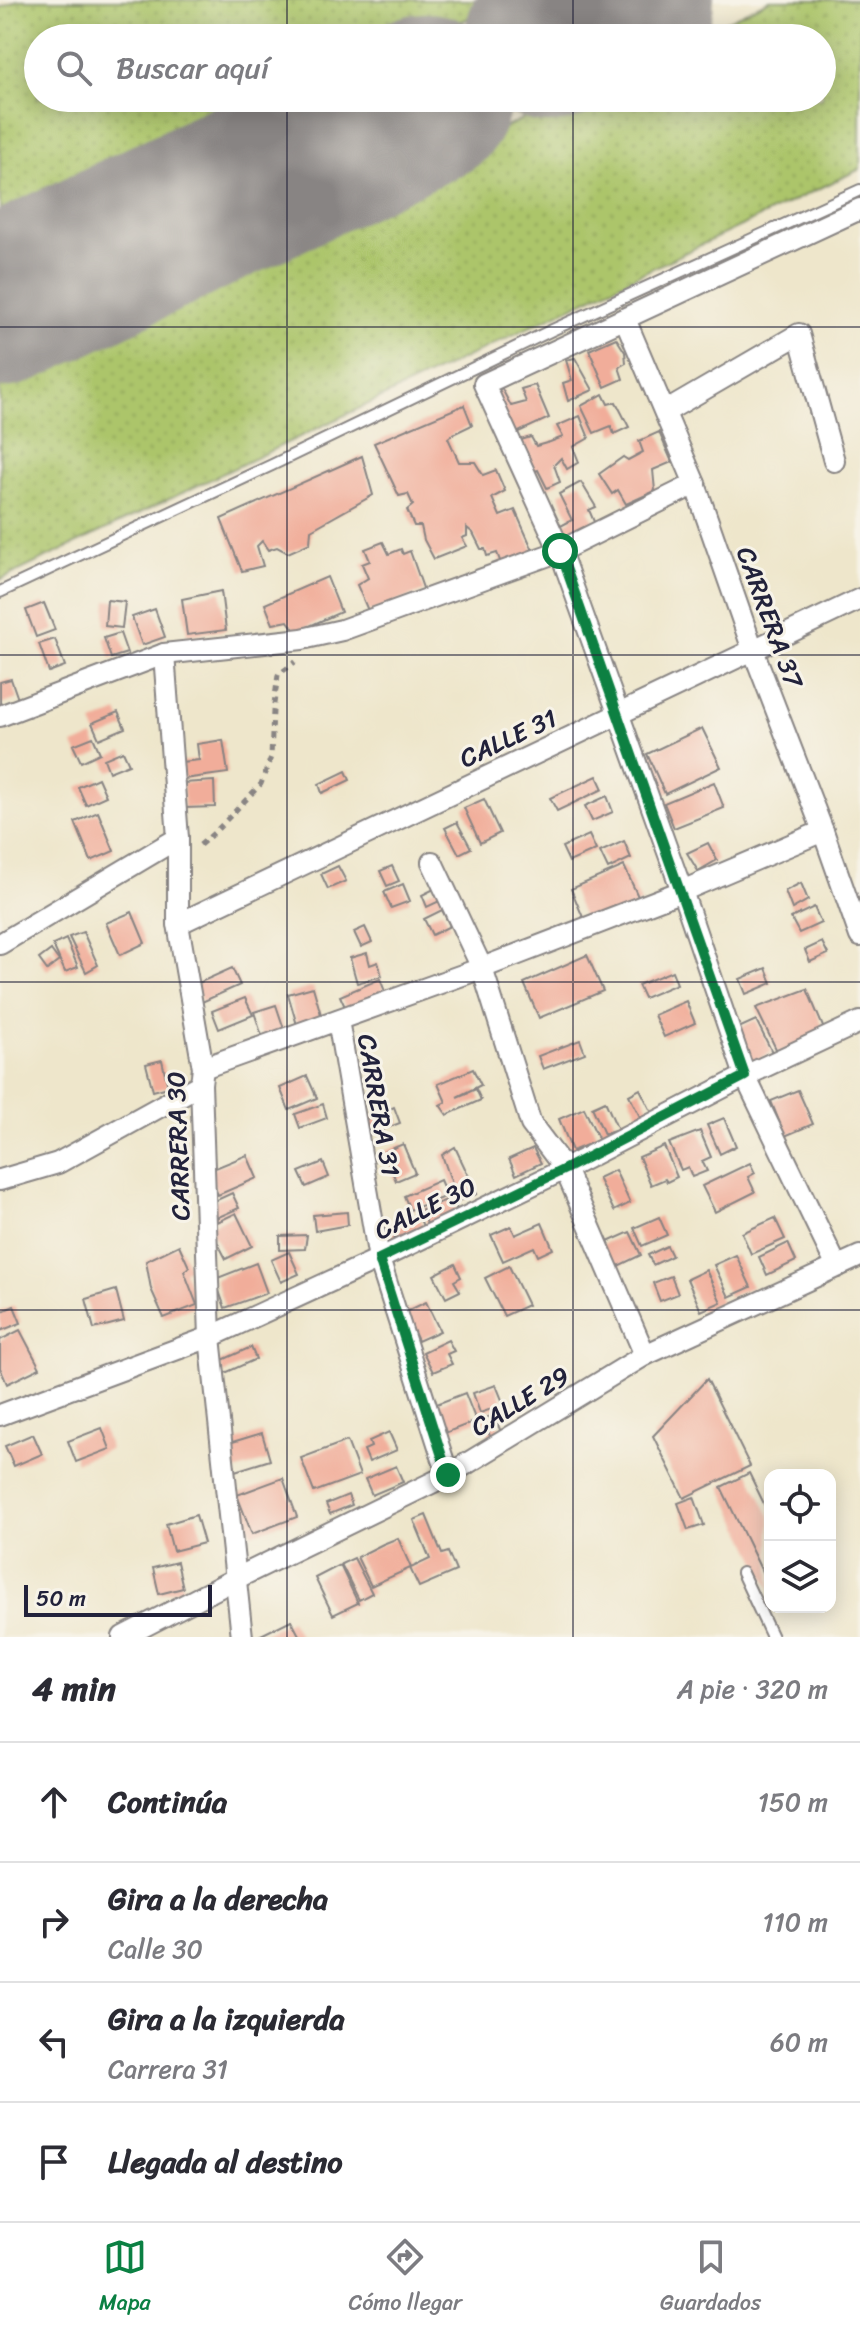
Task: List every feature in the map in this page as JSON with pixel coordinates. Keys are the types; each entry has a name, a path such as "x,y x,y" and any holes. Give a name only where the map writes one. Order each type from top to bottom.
{"street":[{"path":"837,1267 745,1076 560,551 484,384 860,209"},
{"name":"CARRERA 37","path":"625,319 695,484 753,650 860,936"},
{"path":"665,412 799,334 834,461"},
{"path":"0,716 164,654 302,639 342,630 560,551 695,484"},
{"name":"CALLE 31","path":"178,924 860,599"},
{"name":"CARRERA 30","path":"164,654 178,838 178,924 202,1076 210,1337 242,1637"},
{"path":"0,1180 58,1163 202,1076 338,1020 682,891 823,831"},
{"path":"0,944 178,838"},
{"path":"432,862 482,968 531,1124 565,1169 645,1355"},
{"name":"CARRERA 31","path":"338,1020 379,1259 448,1475"},
{"name":"CALLE 30","path":"0,1415 210,1337 565,1169 745,1076 860,1022"},
{"name":"CALLE 29","path":"123,1637 448,1475 645,1355 860,1256"}],"lane":[{"path":"0,592 550,331 860,190"},
{"path":"742,1573 772,1637"}],"path":[{"path":"178,838 198,847 261,784 271,757 278,675 297,661 302,639"}],"green space":[{"path":"18,0 506,0 456,24 24,24 24,112 274,112 0,244 0,8"},
{"path":"770,0 860,0 860,169 0,580 0,371 537,112 836,112 836,24 720,24"}],"building":[{"path":"616,338 625,352 626,363 619,367 623,379 605,387 589,350"},
{"path":"575,358 593,390 568,401 563,383 572,380 566,360"},
{"path":"535,385 549,418 510,436 492,394 502,389 511,406 526,402 521,389"},
{"path":"603,394 608,404 616,402 629,427 614,434 611,426 594,433 581,406"},
{"path":"464,405 472,425 448,438 459,462 475,462 483,475 496,470 505,491 492,498 500,516 515,510 535,555 502,566 497,553 487,556 485,549 481,549 467,528 467,536 462,538 467,546 434,559 421,526 414,526 407,510 413,505 408,494 399,496 374,443"},
{"path":"580,416 589,438 573,447 579,462 567,469 561,458 554,465 560,482 547,488 538,470 529,473 514,442 531,437 536,446 563,437 557,426"},
{"path":"659,432 672,462 653,470 655,491 626,504 618,490 612,494 599,474 623,457 628,460 643,452 639,441"},
{"path":"362,456 373,495 311,530 310,543 288,553 277,547 268,550 262,541 257,546 263,566 242,571 221,519"},
{"path":"581,482 596,507 589,510 595,524 559,541 555,529 572,520 559,494"},
{"path":"383,542 389,554 401,549 403,554 410,551 424,591 369,613 357,585 368,578 362,564 370,561 365,549"},
{"path":"327,577 341,612 296,632 288,621 273,624 265,604"},
{"path":"221,591 226,630 187,635 182,599"},
{"path":"107,600 125,602 122,628 105,626"},
{"path":"44,603 55,630 36,637 26,610"},
{"path":"155,609 165,637 142,645 132,617"},
{"path":"120,633 127,653 111,658 104,638"},
{"path":"55,639 65,666 49,672 39,644"},
{"path":"11,679 18,699 0,705 0,682"},
{"path":"118,712 125,728 99,739 92,723"},
{"path":"702,728 721,767 665,794 647,754"},
{"path":"93,737 100,753 81,762 73,745"},
{"path":"223,740 228,773 183,779 181,762 199,760 197,744"},
{"path":"123,751 129,764 109,772 104,759"},
{"path":"346,771 350,780 322,793 319,784"},
{"path":"597,776 603,789 557,811 550,798"},
{"path":"98,778 106,796 86,805 78,787"},
{"path":"214,781 215,807 184,808 183,783"},
{"path":"714,782 724,808 674,828 664,803"},
{"path":"607,796 613,812 592,821 585,806"},
{"path":"484,799 500,833 480,843 464,808"},
{"path":"98,812 114,851 91,861 75,822"},
{"path":"457,822 471,848 459,854 445,828"},
{"path":"589,835 596,850 569,862 562,847"},
{"path":"624,841 631,858 608,869 600,852"},
{"path":"708,843 717,860 698,871 687,853"},
{"path":"338,866 346,881 328,889 321,874"},
{"path":"392,866 399,881 387,886 380,871"},
{"path":"624,866 641,903 587,927 571,889"},
{"path":"801,883 808,900 792,909 785,891"},
{"path":"403,884 410,901 391,908 384,892"},
{"path":"440,886 446,898 427,907 422,895"},
{"path":"814,907 821,923 799,933 791,918"},
{"path":"442,910 450,926 432,935 424,919"},
{"path":"132,912 145,943 120,955 106,923"},
{"path":"365,927 372,942 361,947 354,932"},
{"path":"83,932 98,965 86,972 69,937"},
{"path":"66,939 78,967 65,972 53,945"},
{"path":"822,942 828,954 810,962 805,950"},
{"path":"51,950 59,961 47,970 39,959"},
{"path":"367,953 370,965 378,962 382,976 357,983 350,958"},
{"path":"587,955 603,991 539,1018 524,983"},
{"path":"232,968 240,985 202,1002 194,985"},
{"path":"766,968 772,983 746,994 740,979"},
{"path":"672,971 677,984 644,998 638,985"},
{"path":"380,979 386,994 346,1009 340,996"},
{"path":"313,987 322,1018 297,1025 288,994"},
{"path":"807,989 826,1034 778,1053 756,1008"},
{"path":"245,998 253,1015 219,1029 212,1011"},
{"path":"686,1001 695,1023 664,1037 654,1015"},
{"path":"276,1005 286,1035 264,1042 254,1012"},
{"path":"756,1020 772,1052 747,1064 732,1031"},
{"path":"580,1040 585,1053 543,1069 538,1056"},
{"path":"162,1060 168,1087 153,1091 146,1064"},
{"path":"473,1069 481,1085 457,1097 476,1089 481,1100 447,1115 440,1105 446,1102 438,1084"},
{"path":"307,1076 317,1098 289,1110 280,1088"},
{"path":"640,1089 652,1113 641,1119 629,1095"},
{"path":"798,1090 813,1124 785,1136 771,1101"},
{"path":"605,1101 618,1130 604,1134 592,1107"},
{"path":"323,1104 327,1118 300,1128 295,1114"},
{"path":"394,1107 400,1123 371,1134 364,1120"},
{"path":"584,1108 599,1140 572,1151 559,1119"},
{"path":"724,1118 736,1146 720,1154 707,1125"},
{"path":"700,1131 711,1157 702,1161 707,1171 692,1177 688,1167 681,1170 669,1143"},
{"path":"403,1144 415,1173 396,1181 384,1152"},
{"path":"664,1146 677,1177 651,1185 639,1157"},
{"path":"455,1147 477,1194 458,1201 442,1155"},
{"path":"533,1148 541,1163 516,1175 509,1159"},
{"path":"247,1155 257,1178 218,1195 208,1171"},
{"path":"323,1162 329,1177 306,1187 299,1172"},
{"path":"750,1163 755,1173 748,1177 755,1192 715,1212 702,1186"},
{"path":"615,1170 630,1203 614,1211 598,1178"},
{"path":"440,1180 447,1196 410,1210 404,1196"},
{"path":"232,1193 239,1208 212,1220 206,1205"},
{"path":"452,1198 460,1217 429,1230 422,1209"},
{"path":"347,1212 348,1225 315,1231 313,1215"},
{"path":"236,1213 252,1246 226,1259 209,1226"},
{"path":"418,1214 424,1229 397,1242 390,1228"},
{"path":"659,1217 667,1235 642,1246 634,1228"},
{"path":"775,1218 785,1239 751,1254 742,1233"},
{"path":"542,1223 553,1249 538,1256 534,1247 503,1261 491,1235 511,1226 515,1235"},
{"path":"630,1232 641,1255 612,1269 601,1245"},
{"path":"307,1235 305,1249 280,1250 280,1236"},
{"path":"788,1243 796,1261 767,1275 759,1257"},
{"path":"179,1245 189,1267 184,1271 197,1305 164,1318 151,1289 146,1261"},
{"path":"667,1246 672,1256 653,1265 648,1255"},
{"path":"289,1252 299,1274 281,1282 271,1260"},
{"path":"736,1255 751,1287 729,1297 714,1265"},
{"path":"256,1263 267,1293 225,1308 215,1279"},
{"path":"455,1264 461,1277 454,1281 460,1291 446,1298 434,1275"},
{"path":"509,1266 528,1305 504,1316 485,1278"},
{"path":"706,1270 721,1302 701,1311 687,1279"},
{"path":"671,1276 678,1294 660,1301 653,1283"},
{"path":"116,1290 124,1321 94,1329 86,1299"},
{"path":"426,1302 440,1331 418,1341 405,1312"},
{"path":"14,1306 21,1323 0,1331 0,1312"},
{"path":"20,1330 40,1368 7,1384 0,1368 0,1340"},
{"path":"448,1340 454,1351 447,1354 452,1364 433,1372 423,1352"},
{"path":"251,1347 256,1359 223,1374 218,1362"},
{"path":"707,1379 750,1466 684,1498 653,1436"},
{"path":"496,1385 504,1405 480,1413 473,1393"},
{"path":"465,1393 476,1421 445,1433 434,1405"},
{"path":"494,1415 503,1437 492,1441 483,1419"},
{"path":"102,1428 110,1449 76,1462 68,1441"},
{"path":"389,1432 397,1450 369,1462 364,1450 371,1447 369,1441"},
{"path":"262,1433 270,1460 235,1471 226,1444"},
{"path":"33,1434 42,1454 14,1466 5,1446"},
{"path":"347,1441 360,1475 314,1492 301,1458"},
{"path":"396,1466 403,1482 372,1495 365,1479"},
{"path":"749,1473 764,1504 764,1576 721,1487"},
{"path":"283,1478 297,1517 252,1534 237,1495"},
{"path":"348,1495 352,1505 330,1514 326,1504"},
{"path":"694,1497 704,1525 688,1530 678,1503"},
{"path":"196,1515 204,1543 173,1551 166,1524"},
{"path":"426,1515 442,1554 448,1552 456,1571 419,1587 410,1568 371,1586 357,1557 383,1544 398,1538 411,1568 430,1559 414,1520"},
{"path":"354,1558 372,1593 359,1600 341,1564"},
{"path":"177,1562 183,1588 159,1594 153,1568"},
{"path":"340,1565 358,1603 333,1615 315,1578"},
{"path":"291,1620 300,1637 257,1637"}],"runway":[{"path":"579,24 629,0"},
{"path":"0,303 397,112"}],"route":[{"path":"448,1475 379,1259 565,1169 745,1076 560,551"}]}
